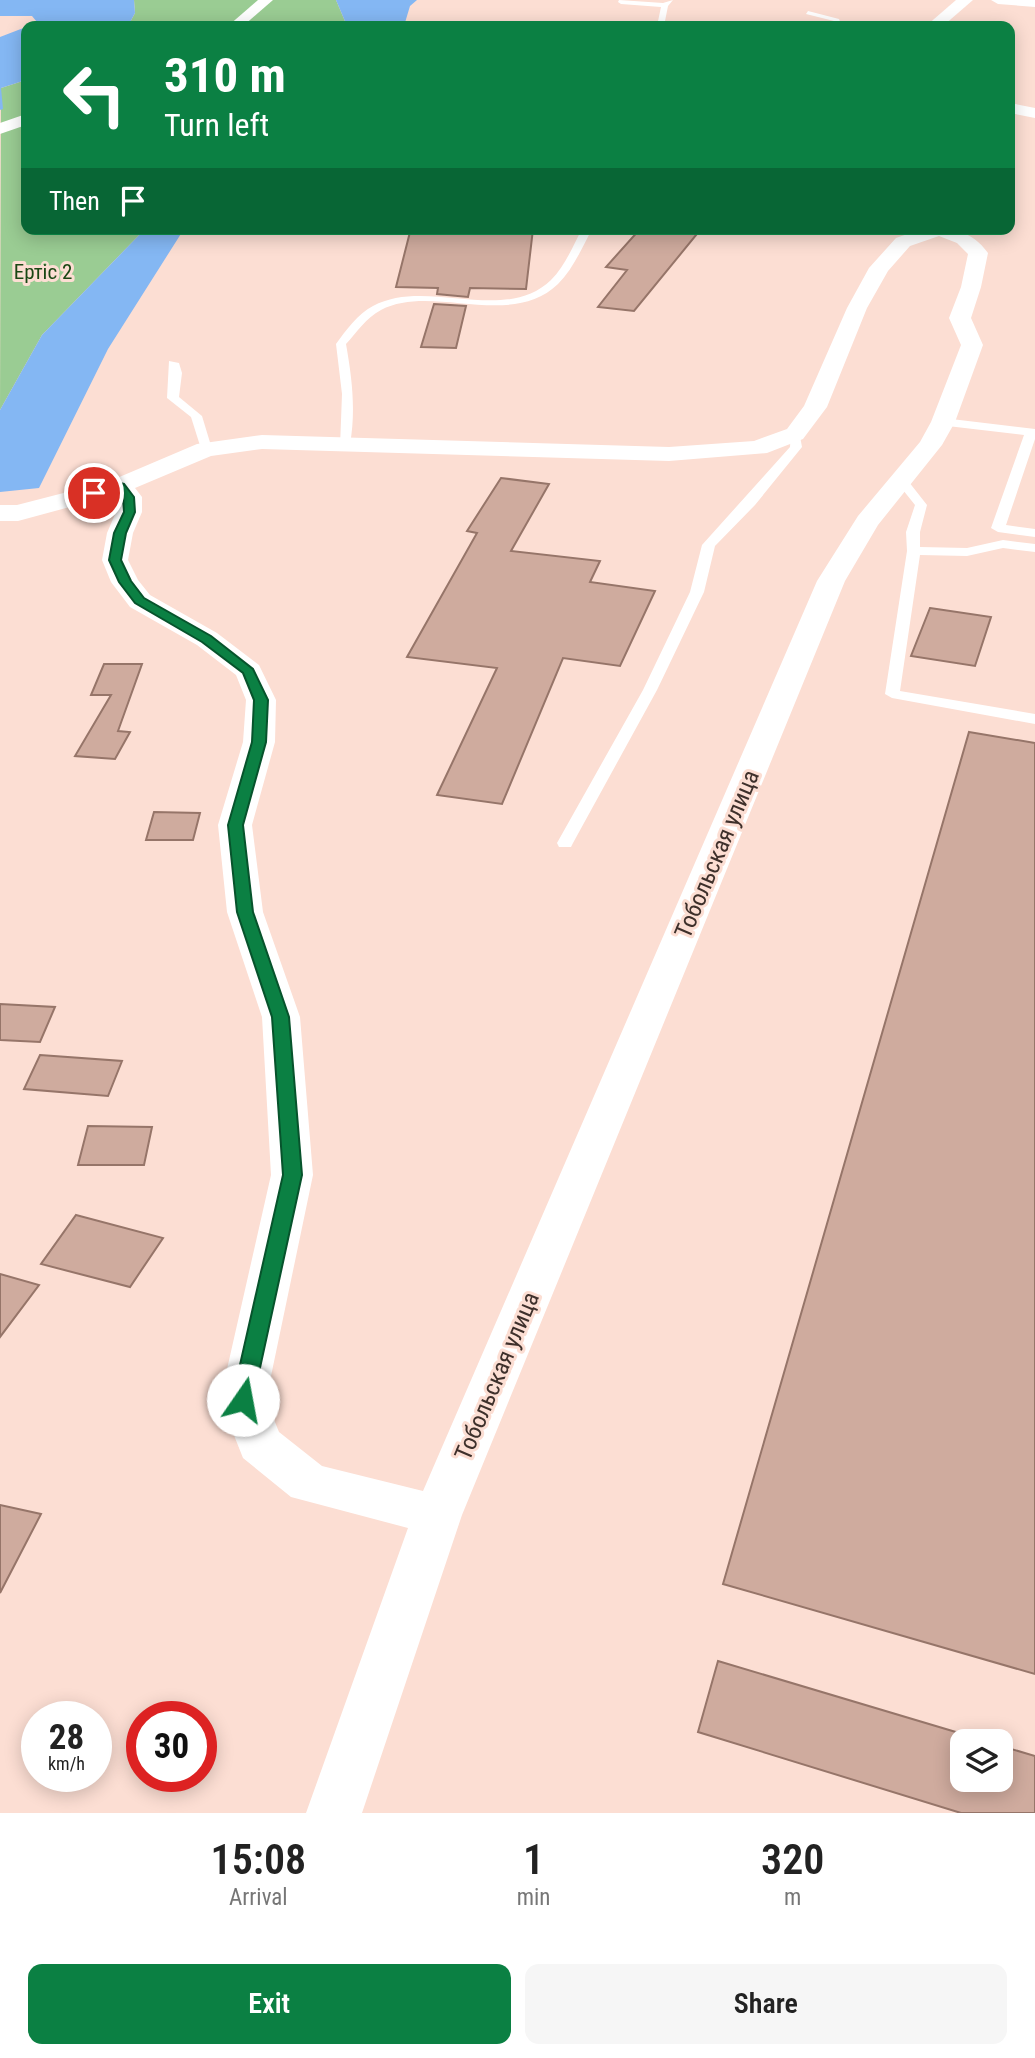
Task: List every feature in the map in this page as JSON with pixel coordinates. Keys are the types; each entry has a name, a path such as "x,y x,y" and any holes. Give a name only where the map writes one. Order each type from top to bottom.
{"main road":[{"path":"940,21 965,0"},
{"path":"1015,109 1035,113"}],"street":[{"path":"241,21 266,0"},
{"path":"998,0 1035,3"},
{"path":"0,129 21,121"},
{"path":"0,513 18,513 120,486 206,449 262,442 669,454 758,448 795,434 815,407 858,308 879,268 903,242 923,235"},
{"name":"Тобольская улица","path":"334,1813 437,1515 550,1254 831,581 867,522 930,445 943,422 972,345 960,317 971,287 978,253 964,239 952,235"},
{"path":"120,486 129,497 130,512 120,533 115,560 125,582 140,601 207,639 248,671 261,700 259,742 235,825 245,912 281,1017 292,1175 243,1400 260,1444 308,1483 437,1515"}],"lane":[{"path":"623,0 621,2 668,2 662,21"},
{"path":"808,13 837,21"},
{"path":"344,444 349,424 341,344 360,321 382,305 406,301 495,303 522,300 550,286 583,235"},
{"path":"173,363 176,373 173,398 197,416 206,449"},
{"path":"943,422 1033,433 998,528 1035,533"},
{"path":"565,843 656,678 697,592 709,545 750,502 796,447 795,434"},
{"path":"901,480 921,505 913,532 914,551 892,694 1035,719"},
{"path":"914,551 967,552 1003,544 1035,548"}],"green space":[{"path":"134,0 336,0 345,21 131,21 135,13"},
{"name":"Ертіс 2","path":"21,82 21,235 139,235 42,335 0,410 1,88"}],"water":[{"path":"0,0 134,0 135,13 131,21 36,21 32,16 0,16"},
{"path":"336,0 417,0 410,6 406,21 345,21"},
{"path":"21,29 21,82 1,88 3,109 0,110 0,37"},
{"path":"139,235 180,235 108,349 39,488 0,492 0,410 42,335"}],"building":[{"path":"409,235 532,235 526,289 470,288 468,297 437,294 438,288 396,287"},
{"path":"635,235 696,235 634,311 598,307 627,270 606,267"},
{"path":"434,304 466,306 456,348 421,347"},
{"path":"501,478 549,484 511,551 600,561 590,582 655,591 620,666 563,658 502,804 437,795 497,668 407,657 477,533 467,531"},
{"path":"930,608 991,617 975,666 911,656"},
{"path":"104,664 142,664 118,731 130,732 115,759 75,756 111,695 91,695"},
{"path":"969,732 1035,743 1035,1674 723,1584"},
{"path":"154,812 200,813 193,840 146,840"},
{"path":"0,1004 55,1007 40,1042 0,1040"},
{"path":"40,1055 122,1061 108,1096 24,1089"},
{"path":"88,1126 152,1127 144,1165 78,1165"},
{"path":"76,1215 163,1238 130,1287 41,1264"},
{"path":"0,1274 39,1285 0,1337"},
{"path":"0,1505 41,1514 0,1593"},
{"path":"718,1661 950,1730 950,1792 1013,1792 1013,1750 1035,1756 1035,1813 961,1813 698,1732"}],"route":[{"path":"94,493 120,486 129,497 130,512 120,533 115,560 125,582 140,601 207,639 248,671 261,700 259,742 235,825 245,912 281,1017 292,1175 243,1400"}]}
